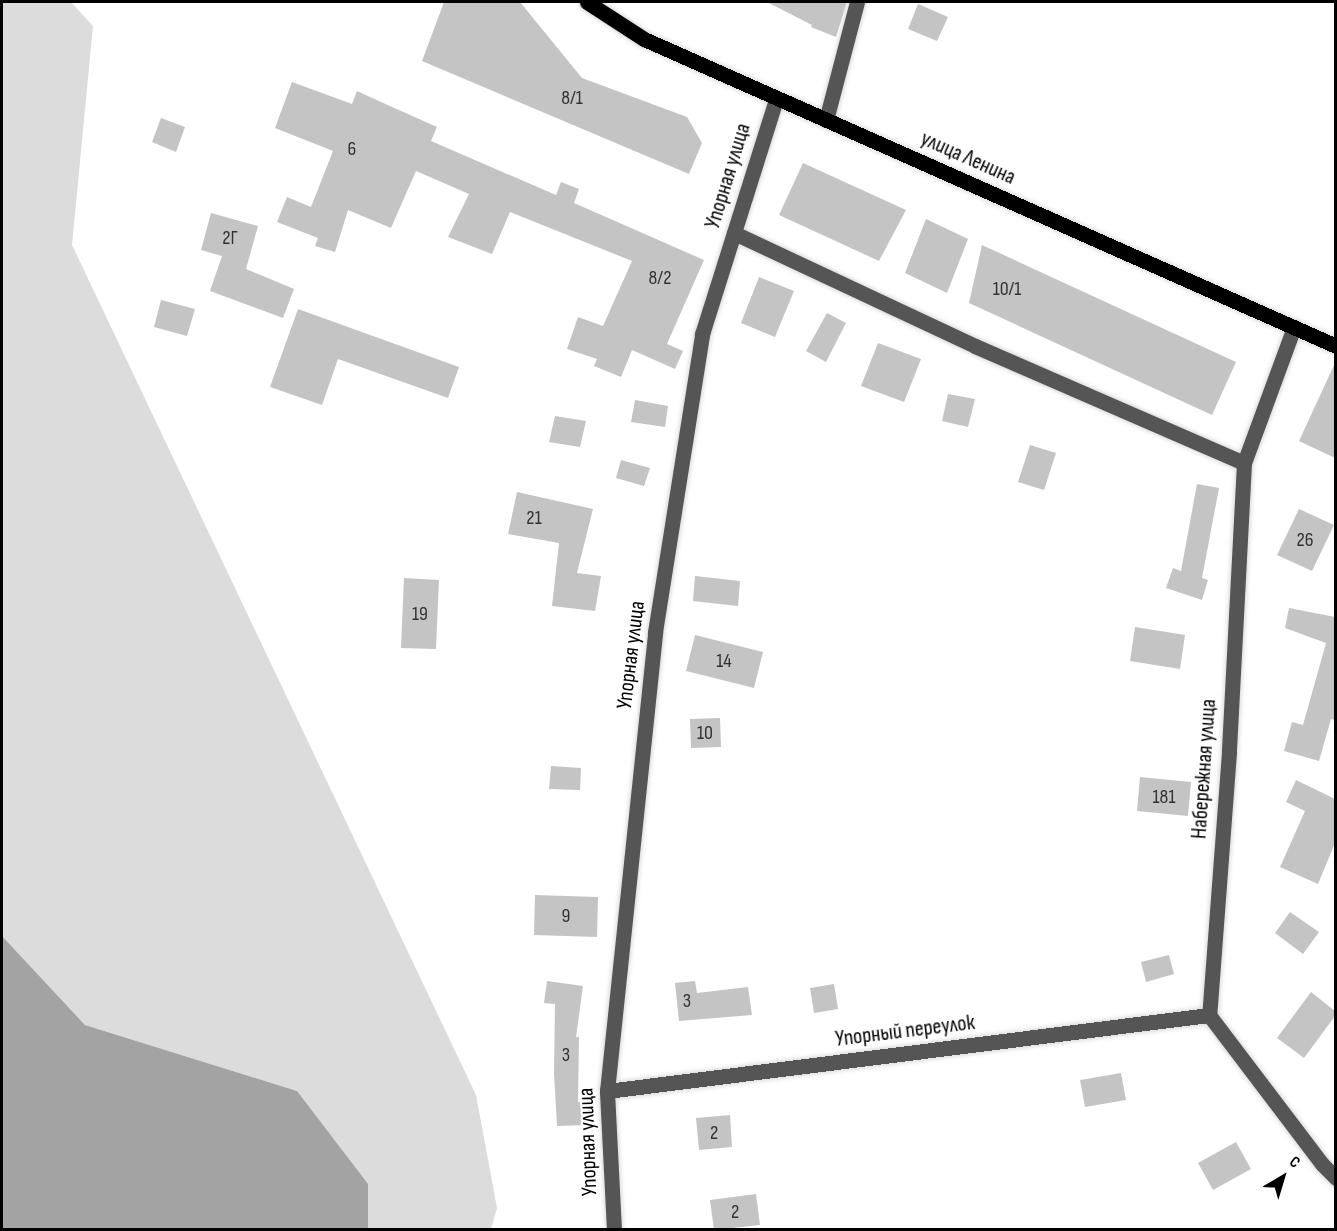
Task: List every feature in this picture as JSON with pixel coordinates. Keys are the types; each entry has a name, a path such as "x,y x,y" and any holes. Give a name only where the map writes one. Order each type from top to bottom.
{"main road":[{"name":"улица Ленина","path":"587,2 644,39 1335,346"}],"street":[{"path":"826,120 858,2"},
{"name":"Упорная улица","path":"614,1230 607,1091 655,632 702,334 776,99"},
{"path":"734,233 975,346 1244,463"},
{"name":"Набережная улица","path":"1209,1015 1229,752 1244,463 1294,327"},
{"path":"1209,1015 1335,1178"},
{"name":"Упорный переулок","path":"607,1091 1209,1015"}],"shaded area":[{"path":"2,2 71,2 93,26 72,245 476,1095 497,1208 491,1229 368,1229 368,1204 297,1091 85,1025 2,936"},
{"path":"2,936 85,1025 297,1091 368,1184 368,1229 2,1229"}],"building":[{"path":"444,2 520,2 582,78 687,117 702,143 689,174 422,61"},
{"path":"767,2 847,2 836,37 811,27 812,25"},
{"path":"918,4 948,17 937,41 908,29"},
{"path":"292,82 352,104 357,91 437,127 431,141 556,195 561,182 579,189 574,203 704,260 667,344 683,351 675,369 632,350 621,377 594,366 597,359 567,349 578,317 603,326 632,261 510,212 492,254 448,237 469,194 416,171 391,228 348,210 335,252 315,246 318,238 277,222 287,197 311,207 333,151 275,128"},
{"path":"161,118 185,127 176,152 152,142"},
{"path":"803,163 906,210 879,261 779,215"},
{"path":"211,213 258,226 246,269 294,289 283,318 210,291 222,256 201,250"},
{"path":"926,219 968,239 947,293 905,273"},
{"path":"982,245 1236,362 1212,415 969,303"},
{"path":"759,277 794,291 775,337 741,323"},
{"path":"161,300 195,309 187,336 154,327"},
{"path":"298,309 459,367 448,398 338,359 322,405 270,387"},
{"path":"827,313 846,323 826,362 806,351"},
{"path":"878,343 921,359 904,402 861,386"},
{"path":"1335,363 1335,458 1299,441"},
{"path":"948,394 975,399 968,427 942,421"},
{"path":"635,400 668,406 665,427 631,422"},
{"path":"555,416 586,421 580,447 549,442"},
{"path":"1030,445 1056,453 1044,490 1018,482"},
{"path":"621,460 650,468 644,486 616,478"},
{"path":"1197,484 1219,488 1202,578 1208,580 1202,600 1166,588 1173,568 1181,571"},
{"path":"517,492 593,509 577,573 601,576 595,611 552,606 559,543 508,534"},
{"path":"1299,509 1334,525 1312,571 1277,555"},
{"path":"695,576 740,581 738,606 693,601"},
{"path":"404,578 439,580 436,649 401,648"},
{"path":"1289,608 1335,617 1335,720 1331,719 1319,761 1284,751 1292,722 1303,725 1326,643 1285,628"},
{"path":"1135,627 1185,635 1180,669 1130,661"},
{"path":"695,635 763,652 754,688 686,671"},
{"path":"720,718 721,747 691,748 690,719"},
{"path":"551,766 581,768 580,790 549,789"},
{"path":"1140,777 1191,782 1188,816 1137,811"},
{"path":"1296,780 1335,799 1335,843 1318,884 1280,867 1305,811 1286,802"},
{"path":"535,895 598,897 597,937 534,935"},
{"path":"1290,912 1319,932 1303,954 1275,933"},
{"path":"1169,955 1174,974 1146,982 1141,962"},
{"path":"547,981 583,986 576,1037 579,1037 578,1102 589,1101 589,1125 557,1126 554,1073 555,1004 544,1003"},
{"path":"695,981 697,993 748,987 752,1015 679,1021 675,983"},
{"path":"834,984 838,1009 814,1013 810,988"},
{"path":"1311,992 1335,1011 1335,1016 1304,1058 1277,1038"},
{"path":"1121,1073 1126,1100 1085,1107 1080,1080"},
{"path":"730,1115 732,1147 699,1150 696,1118"},
{"path":"1236,1142 1251,1169 1213,1190 1198,1163"},
{"path":"756,1194 760,1225 714,1230 710,1200"}]}
